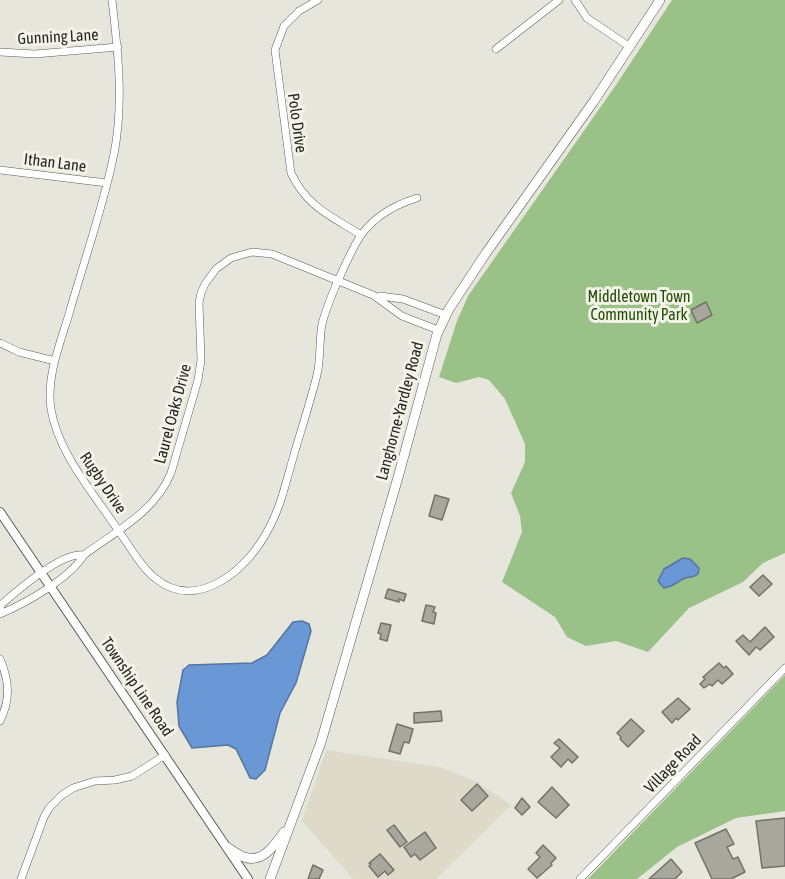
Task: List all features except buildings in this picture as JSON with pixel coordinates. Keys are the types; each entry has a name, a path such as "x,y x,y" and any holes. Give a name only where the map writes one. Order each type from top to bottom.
{"main road":[{"name":"Langhorne-Yardley Road","path":"270,879 321,742 438,330 486,253 630,47 660,0"},
{"path":"227,847 245,858 259,856 273,848 292,820"}],"street":[{"name":"Rugby Drive","path":"112,0 118,46 120,107 114,154 55,361 50,399 55,428 71,460 146,569 165,585 184,591 202,590 222,582 252,554 268,531 279,506 318,373 322,324 360,236"},
{"name":"Polo Drive","path":"318,0 299,11 284,26 275,50 291,173 298,188 310,202 360,236"},
{"path":"496,49 560,0"},
{"path":"575,0 587,18 630,47"},
{"name":"Gunning Lane","path":"0,52 35,54 118,46"},
{"name":"Ithan Lane","path":"0,170 107,183"},
{"path":"360,236 387,210 417,198"},
{"name":"Laurel Oaks Drive","path":"0,614 50,586 78,564 84,555 149,507 165,487 198,380 201,360 199,310 201,293 216,269 240,254 263,252 287,259 373,295 402,300 446,315"},
{"name":"Laurel Oaks Drive","path":"373,295 402,316 438,330"},
{"path":"0,343 19,352 55,361"},
{"name":"Township Line Road","path":"0,512 248,879"},
{"name":"Laurel Oaks Drive","path":"0,608 8,598 41,572 70,556 84,555"},
{"path":"0,659 8,683 7,705 0,720"},
{"name":"Village Road","path":"580,879 785,668"},
{"path":"21,879 44,817 49,808 62,795 81,784 132,776 165,756"}],"shaded area":[{"path":"326,750 440,767 477,782 511,805 436,879 353,879 302,821"}],"green space":[{"name":"Middletown Town Community Park","path":"672,0 785,0 785,553 763,563 743,582 689,608 648,652 616,641 586,646 567,637 555,617 502,582 522,532 520,516 511,493 525,462 525,444 505,399 489,380 479,377 456,383 439,377 457,321 468,296 616,85"},
{"path":"785,675 785,811 736,818 677,847 637,879 588,879"}],"water":[{"path":"683,558 690,559 699,568 698,574 664,588 658,581 664,569"},
{"path":"302,621 309,624 311,631 296,683 280,713 265,770 256,779 250,778 236,749 228,745 192,748 179,726 177,702 183,670 189,665 252,663 267,655 293,622"}]}
